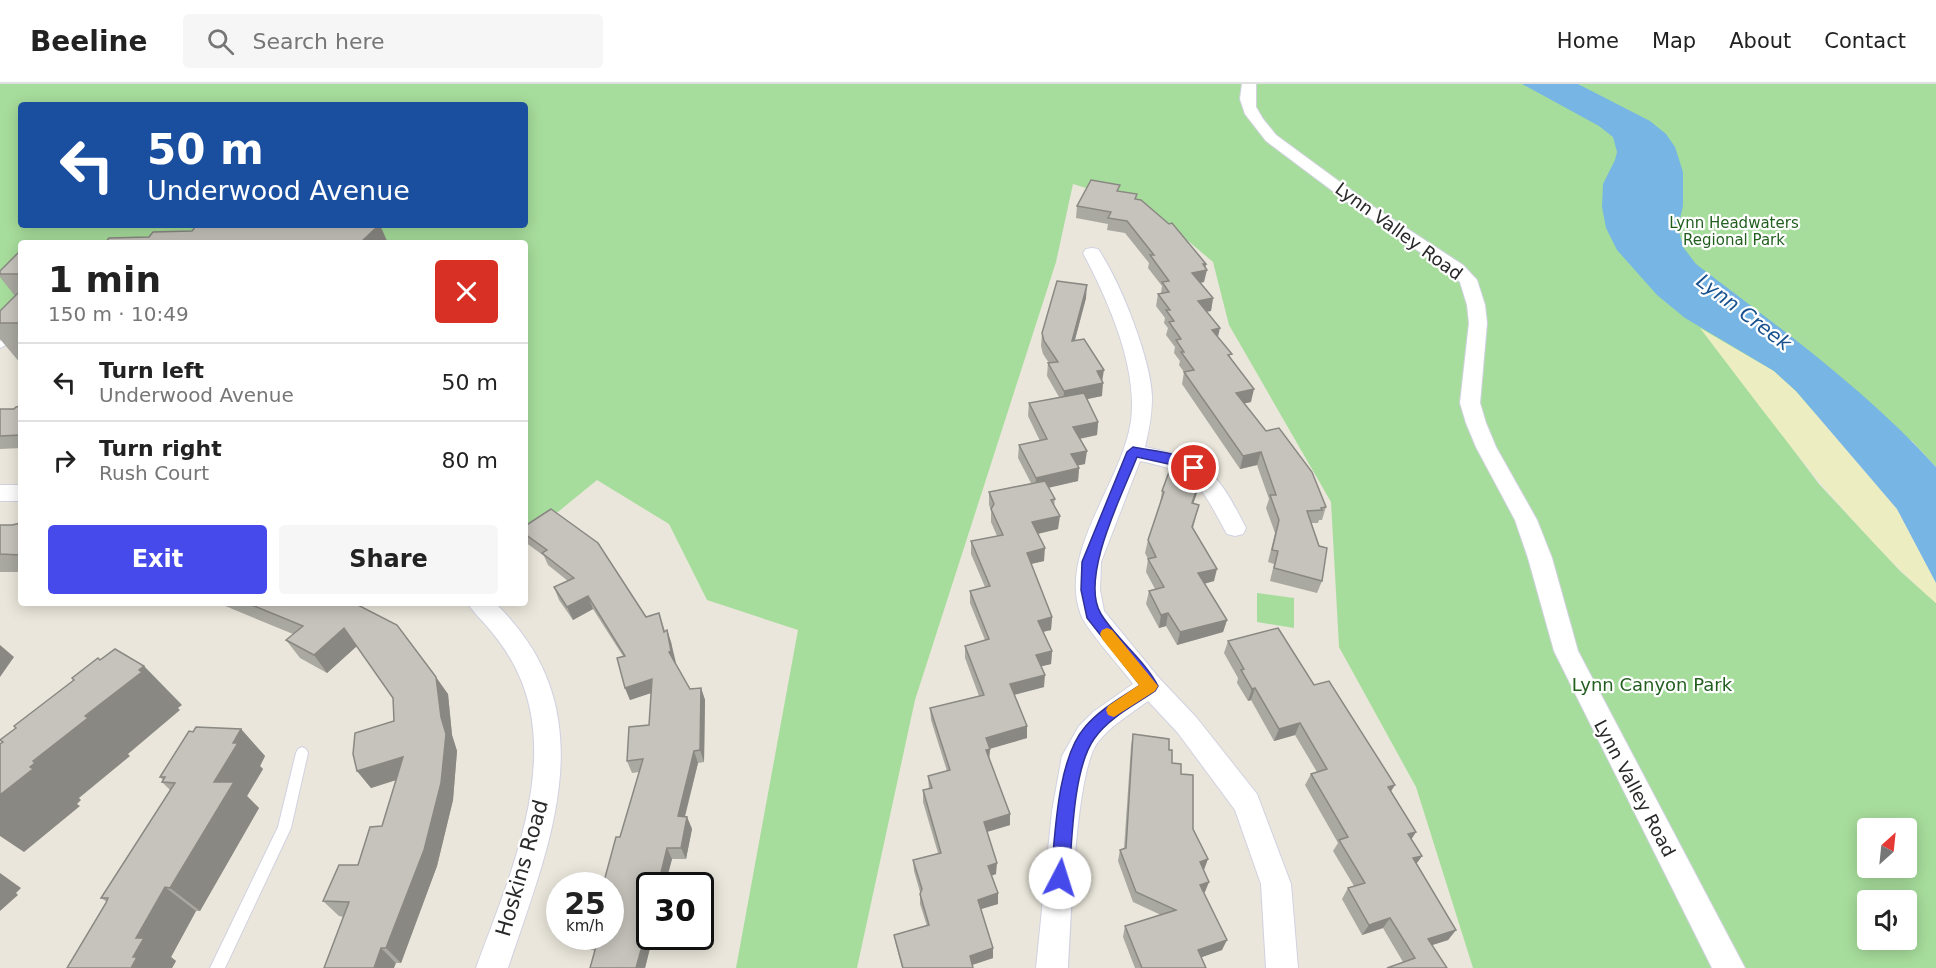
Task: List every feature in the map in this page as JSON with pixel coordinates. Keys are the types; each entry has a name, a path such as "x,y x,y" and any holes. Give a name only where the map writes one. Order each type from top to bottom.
{"street":[{"name":"Lynn Valley Road","path":"1249,84 1247,98 1250,109 1262,129 1271,138 1368,210 1457,269 1468,280 1473,291 1478,323 1470,403 1476,423 1486,447 1526,520 1540,558 1566,651 1729,968"},
{"path":"1092,253 1111,288 1138,367 1142,395 1141,422 1133,452 1089,562 1088,590 1093,614 1150,686 1187,725 1247,803 1276,884 1282,968"},
{"path":"1133,452 1176,461 1194,468 1209,480 1235,528"},
{"path":"0,493 18,493"},
{"name":"Hoskins Road","path":"483,606 497,619 514,642 528,667 547,725 543,799 528,859 492,968"},
{"path":"1052,968 1066,812 1076,756 1088,734 1101,720 1150,686"}],"lane":[{"path":"0,345 18,335"},
{"path":"217,968 284,828 302,753"}],"green space":[{"path":"0,84 1936,84 1936,467 1912,441 1749,391 1819,484 1900,571 1936,603 1936,968 1473,968 1416,787 1339,647 1331,502 1229,325 1213,262 1148,207 1073,184 1056,262 915,700 857,968 736,968 798,630 707,600 669,524 597,480 528,537 528,240 18,240 18,304 0,316"},
{"path":"1257,593 1294,598 1294,628 1257,622"}],"sand":[{"path":"1700,328 1774,371 1796,391 1897,509 1936,583 1936,603 1902,572 1840,506"}],"water":[{"name":"Lynn Creek","path":"1522,84 1578,84 1650,121 1666,134 1675,147 1683,172 1683,206 1678,227 1683,247 1696,264 1851,385 1936,467 1936,583 1897,509 1796,391 1774,371 1685,318 1657,295 1617,250 1606,228 1602,207 1603,184 1617,152 1613,137 1599,126"}],"building":[{"path":"1091,180 1120,185 1117,191 1137,194 1135,199 1141,200 1169,224 1172,223 1206,264 1203,264 1207,270 1192,273 1213,298 1198,301 1220,328 1212,330 1232,354 1228,355 1254,389 1236,393 1266,431 1279,428 1312,472 1326,507 1321,508 1322,510 1307,511 1319,546 1327,548 1322,581 1274,568 1278,551 1272,550 1279,520 1270,495 1276,495 1261,452 1243,456 1184,372 1194,370 1181,352 1184,352 1176,340 1181,339 1169,322 1174,321 1166,310 1170,310 1158,294 1169,292 1162,282 1169,281 1150,255 1154,255 1127,221 1108,218 1111,212 1077,206"},
{"path":"194,228 376,228 363,240 107,240 109,238 149,237 153,232 192,231"},
{"path":"18,253 18,274 0,274 0,271"},
{"path":"1057,281 1087,285 1072,341 1084,339 1104,370 1097,371 1103,383 1064,391 1048,363 1058,362 1044,341 1042,333"},
{"path":"18,293 18,323 0,323 0,311"},
{"path":"1084,393 1098,422 1073,427 1087,451 1071,454 1079,468 1036,478 1019,445 1047,439 1029,403"},
{"path":"18,407 18,435 0,436 0,409"},
{"path":"1169,472 1200,480 1192,503 1199,505 1192,527 1217,569 1198,573 1227,620 1180,632 1168,613 1161,615 1149,591 1164,587 1148,559 1156,557 1148,540"},
{"path":"1045,481 1055,499 1051,500 1060,516 1032,522 1045,548 1027,553 1052,617 1038,621 1052,651 1036,655 1045,675 1010,684 1027,726 986,738 990,749 986,750 1010,814 984,822 997,863 988,866 998,893 978,900 993,948 970,956 973,968 903,968 894,935 929,925 920,894 922,889 913,860 941,853 923,790 932,788 928,776 950,770 930,708 984,695 965,646 989,639 970,591 990,586 971,541 1003,535 991,509 994,504 989,492"},
{"path":"551,509 598,543 646,617 659,613 664,632 667,630 671,651 669,652 690,689 701,688 700,750 694,751 678,816 687,817 681,848 667,848 661,872 636,872 636,950 641,950 636,968 590,968 595,950 624,950 624,872 607,872 616,837 620,837 643,759 627,761 629,727 649,725 652,679 625,688 617,658 625,656 588,596 567,607 554,587 574,578 542,553 547,550 528,536 528,524"},
{"path":"18,524 18,555 0,554 0,525"},
{"path":"254,606 360,606 397,625 436,677 441,717 446,734 441,783 424,850 386,948 381,948 374,968 324,968 349,902 323,901 339,865 358,865 370,827 382,826 403,757 357,771 353,754 355,733 394,721 393,698 344,628 314,655 286,640 303,626"},
{"path":"1278,628 1314,685 1329,681 1395,785 1388,787 1416,832 1408,834 1422,856 1413,858 1456,930 1428,939 1447,968 1387,968 1415,958 1390,918 1369,925 1348,888 1365,883 1339,840 1348,837 1311,774 1327,769 1300,723 1279,729 1255,688 1252,689 1228,641"},
{"path":"115,649 144,666 139,670 142,672 85,716 88,718 33,761 35,763 30,767 33,769 0,795 0,744 3,742 0,740 16,728 14,726 74,680 72,678 98,658 100,660"},
{"path":"196,727 241,729 233,743 238,743 214,782 234,782 170,888 165,887 136,938 144,938 133,957 137,957 131,968 67,968 108,898 101,898 175,783 162,782 165,777 160,777 189,731 193,732"},
{"path":"1133,734 1169,739 1172,763 1181,764 1181,774 1193,775 1193,829 1208,859 1200,862 1209,882 1200,885 1227,940 1198,950 1206,968 1142,968 1125,926 1176,910 1136,892 1120,850 1126,848"}],"slow traffic":[{"path":"1107,634 1150,686 1114,710"}],"route":[{"path":"1060,878 1066,812 1076,756 1088,734 1101,720 1122,703 1150,686 1112,641 1093,614 1088,590 1089,562 1133,452 1176,461 1194,468"}],"park label":[{"name":"Lynn Headwaters Regional Park","path":"1734,232"},
{"name":"Lynn Canyon Park","path":"1652,684"}]}
